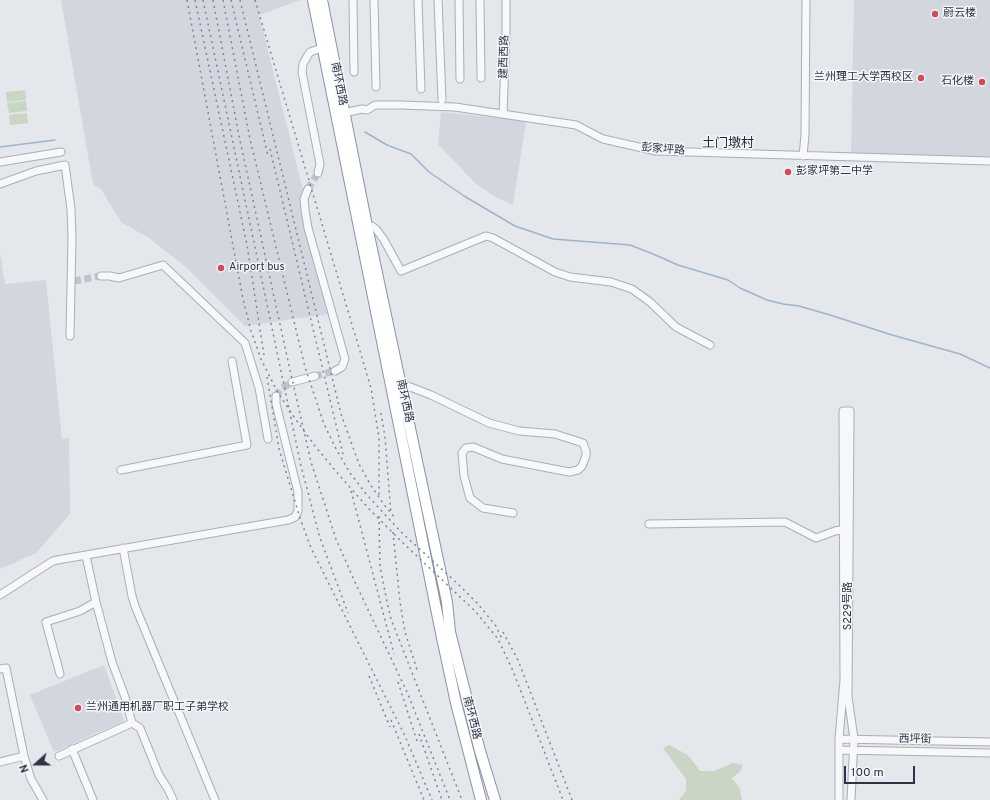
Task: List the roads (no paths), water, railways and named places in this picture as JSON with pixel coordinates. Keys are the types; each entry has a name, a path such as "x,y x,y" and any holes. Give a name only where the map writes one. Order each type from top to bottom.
{"highway":[{"name":"南环西路","path":"313,0 441,634 458,710 481,800"},
{"name":"南环西路","path":"322,0 367,226 447,602 450,632 480,751 495,800"}],"street":[{"path":"353,0 354,72"},
{"path":"374,0 376,87"},
{"path":"418,0 421,89"},
{"path":"438,0 442,100"},
{"path":"459,0 460,79"},
{"path":"480,0 481,78"},
{"name":"建西西路","path":"503,114 506,0"},
{"path":"803,156 805,135 806,0"},
{"path":"318,173 320,164 302,72 303,64 310,52 322,48"},
{"name":"彭家坪路","path":"344,113 367,110 375,105 455,108 576,125 603,139 656,151 990,161"},
{"path":"0,162 61,152"},
{"path":"0,184 36,171 65,166 71,209 73,281 70,336"},
{"path":"308,189 304,199 307,222 345,359 342,367 335,371"},
{"path":"367,226 372,226 376,229 384,240 401,271 486,236 493,238 555,272 570,277 611,282 632,289 650,302 676,327 710,345"},
{"path":"101,276 119,278 162,265 245,343 259,388 268,439"},
{"path":"121,470 247,445 232,362"},
{"path":"292,382 315,376"},
{"path":"400,382 489,423 519,431 555,434 583,443 586,456 582,466 578,470 569,472 502,459 473,447 466,448 462,453 464,476 470,498 483,508 513,513"},
{"path":"0,595 54,561 288,520 295,517 298,511 298,492 276,404 276,396"},
{"name":"S229号路","path":"839,800 839,739 844,680 847,529 850,411 842,411 847,529 848,697 854,739 851,800"},
{"path":"649,524 785,522 816,538 847,529"},
{"path":"123,548 135,606 215,800"},
{"path":"86,556 96,602 112,662 132,723 140,728 159,775 173,800"},
{"path":"60,674 46,622 80,611 96,602"},
{"path":"0,669 6,668 24,756 31,779 43,800"},
{"path":"59,756 132,723"},
{"name":"西坪街","path":"839,739 990,742"},
{"path":"72,750 93,800"},
{"name":"西坪街","path":"839,750 990,753"},
{"path":"0,762 24,756"}],"waterway":[{"path":"365,132 387,145 411,154 429,172 464,196 515,226 553,239 630,245 678,265 728,280 740,288 767,300 799,306 892,335 960,354 990,368"},
{"path":"0,147 55,140"}],"tunnel":[{"path":"308,189 318,173"},
{"path":"74,281 101,276"},
{"path":"315,376 335,371"},
{"path":"276,396 281,389 292,382"}],"railway":[{"path":"187,0 243,299 251,331 261,359 277,391 294,417 339,475 371,511 476,612 498,639 513,671 563,800"},
{"path":"195,0 247,245 264,355"},
{"path":"203,0 301,466 320,538 348,613"},
{"path":"213,0 239,136 311,462 336,539 407,692 450,800"},
{"path":"223,0 250,139 305,367 324,424 350,473 367,495 401,532 478,604 496,626 502,639"},
{"path":"231,0 268,156"},
{"path":"240,0 341,414 359,464 370,484 396,519"},
{"path":"255,0 371,388 379,438 379,498"},
{"path":"270,149 343,454"},
{"path":"267,377 279,449 300,518 311,548 405,736 432,800"},
{"path":"381,413 385,437 391,514"},
{"path":"351,491 394,654"},
{"path":"379,516 380,566 391,619 462,800"},
{"path":"393,532 400,602 405,632 418,673"},
{"path":"503,632 518,660 572,800"},
{"path":"369,676 390,727"},
{"path":"398,682 417,741"},
{"path":"391,720 424,800"},
{"path":"419,734 442,800"}],"place":[{"name":"蔚云楼","path":"935,14"},
{"name":"兰州理工大学西校区","path":"921,78"},
{"name":"石化楼","path":"982,82"},
{"name":"彭家坪第二中学","path":"788,172"},
{"name":"Airport bus","path":"221,268"},
{"name":"兰州通用机器厂职工子弟学校","path":"78,708"}],"district":[{"name":"土门墩村","path":"728,144"}]}
